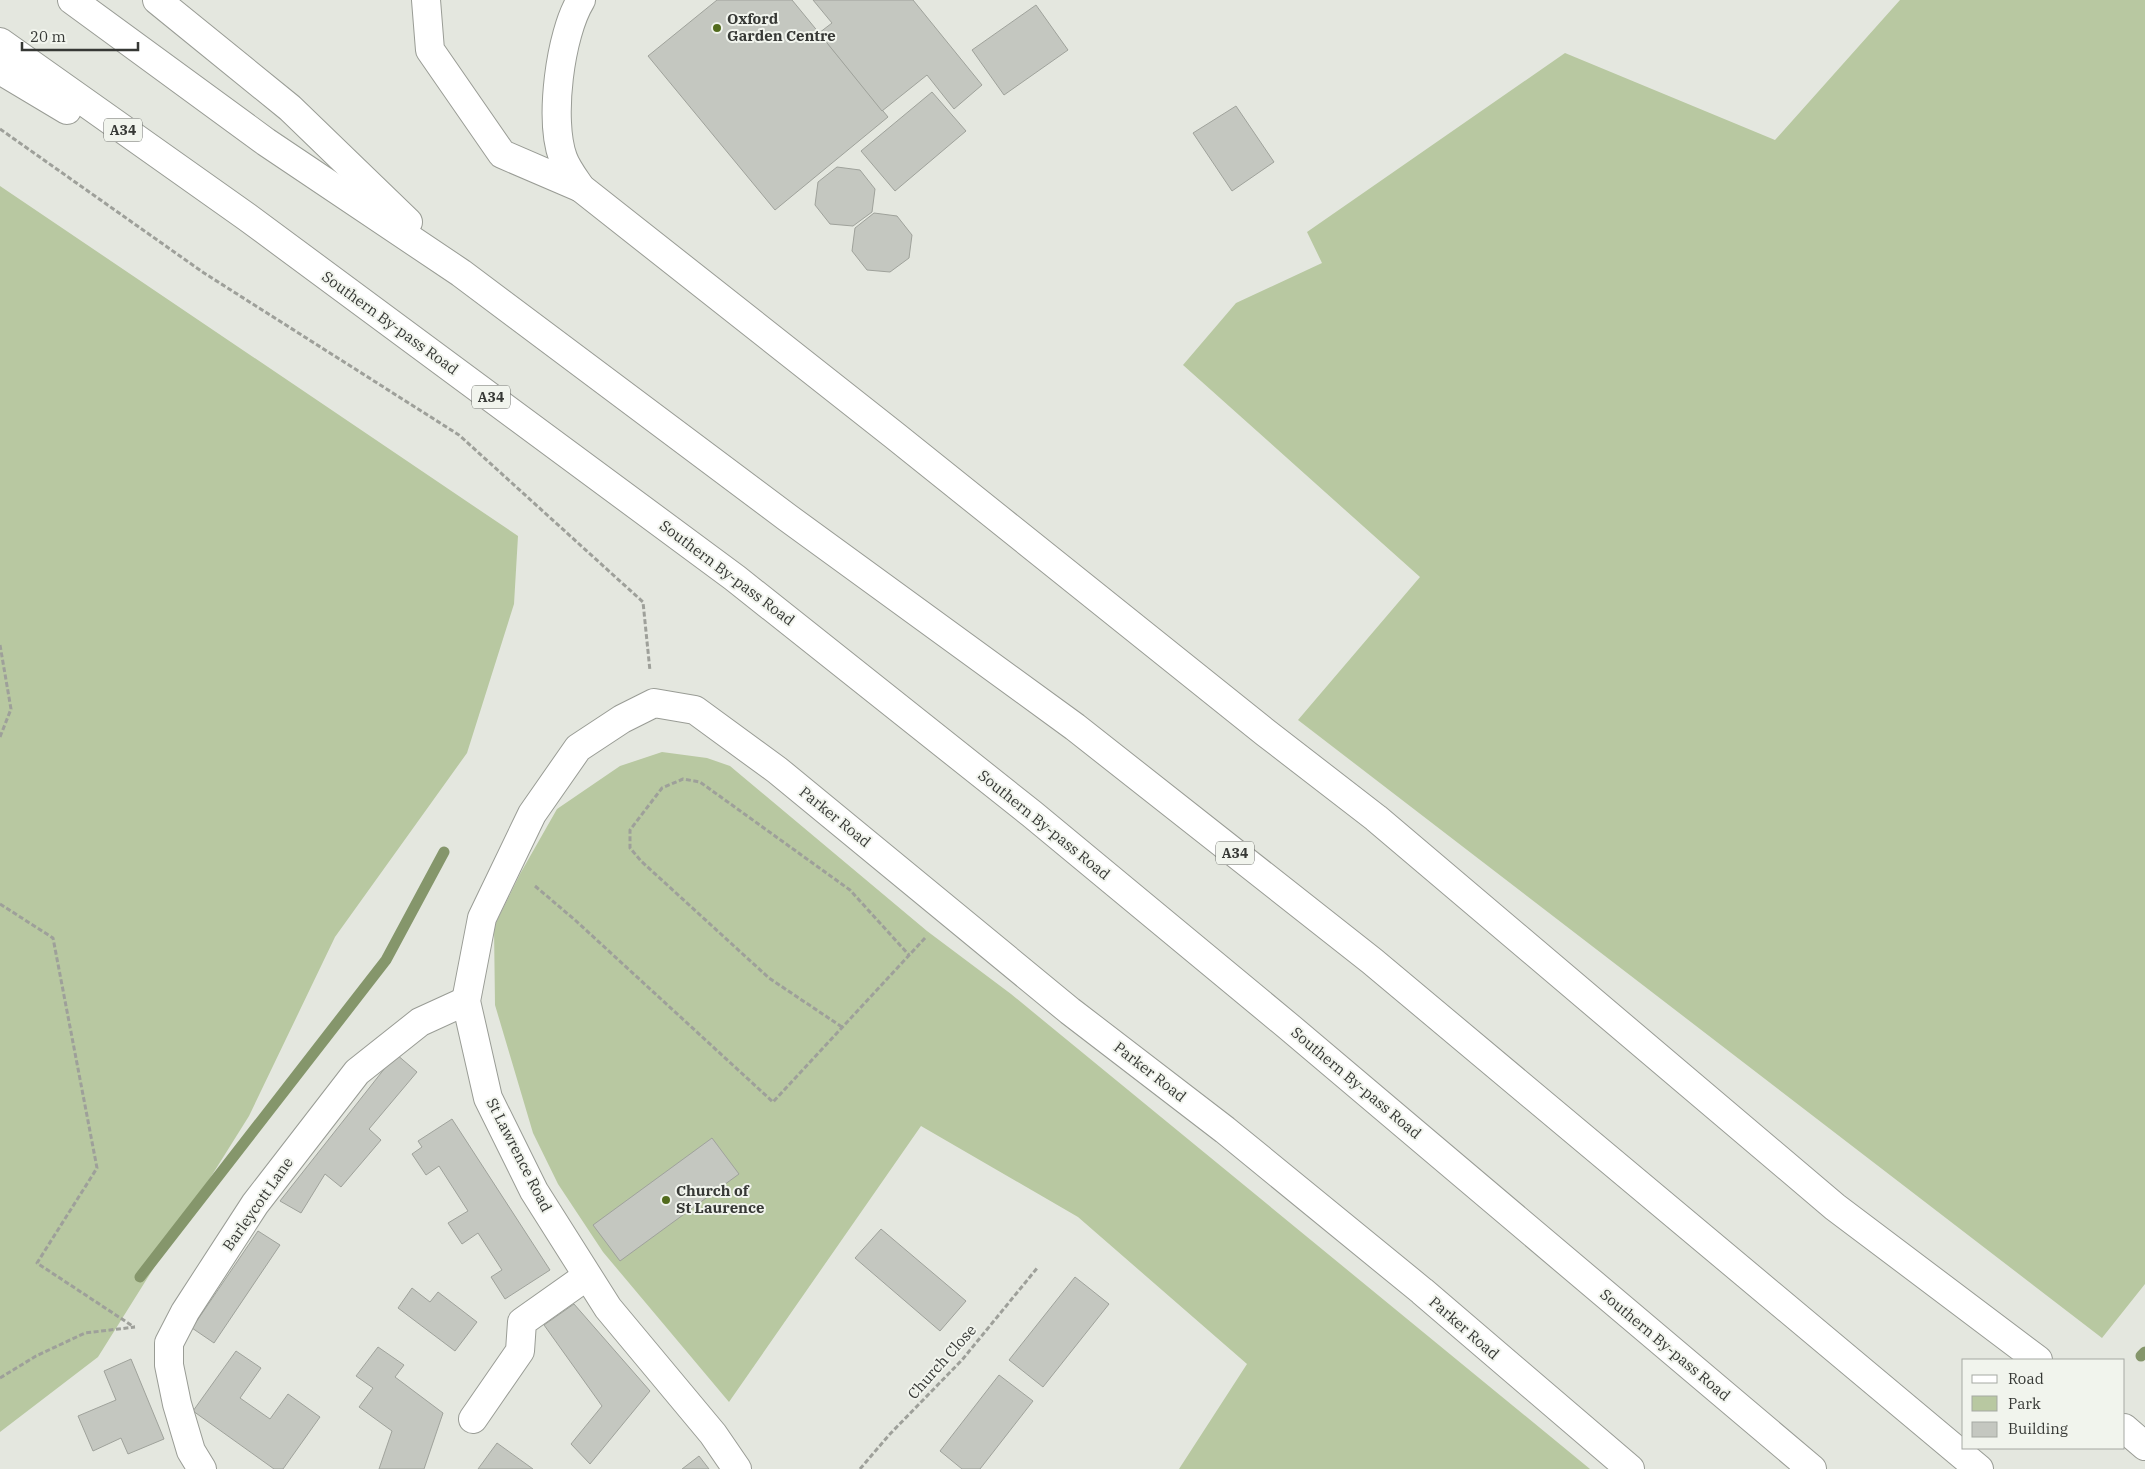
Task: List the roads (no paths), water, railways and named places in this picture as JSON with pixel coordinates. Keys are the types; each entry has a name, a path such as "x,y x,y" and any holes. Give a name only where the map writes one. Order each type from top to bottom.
{"main road":[{"name":"A34","path":"72,0 266,142 461,273 796,524 1075,727 1372,961 1979,1469"},
{"path":"157,0 290,108 461,273"},
{"path":"426,0 430,50 502,154 581,188 1376,818 1835,1207 2037,1359"},
{"path":"581,0 572,15 560,69 556,118 563,158 581,188"},
{"name":"A34","path":"0,42 247,217"},
{"path":"0,70 247,217"},
{"name":"Southern By-pass Road","path":"247,217 735,578 1032,814 1296,1032 1812,1469"},
{"name":"St Lawrence Road","path":"654,702 622,719 578,748 532,814 504,868 482,918 466,1001 488,1098 534,1191 608,1308 712,1434 737,1469"},
{"name":"Parker Road","path":"654,702 695,710 778,770 1070,1011 1225,1130 1414,1285 1630,1469"},
{"name":"Barleycott Lane","path":"202,1469 191,1451 177,1404 169,1365 169,1343 185,1312 255,1204 357,1072 420,1022 466,1001"},
{"path":"473,1419 520,1351 522,1322 587,1276"},
{"path":"2125,1429 2145,1446"}],"waterway":[{"path":"140,1277 386,960 444,852"},
{"path":"2141,1356 2145,1352"}],"place":[{"name":"Oxford Garden Centre","path":"717,28"},
{"name":"Church of St Laurence","path":"666,1200"}]}
